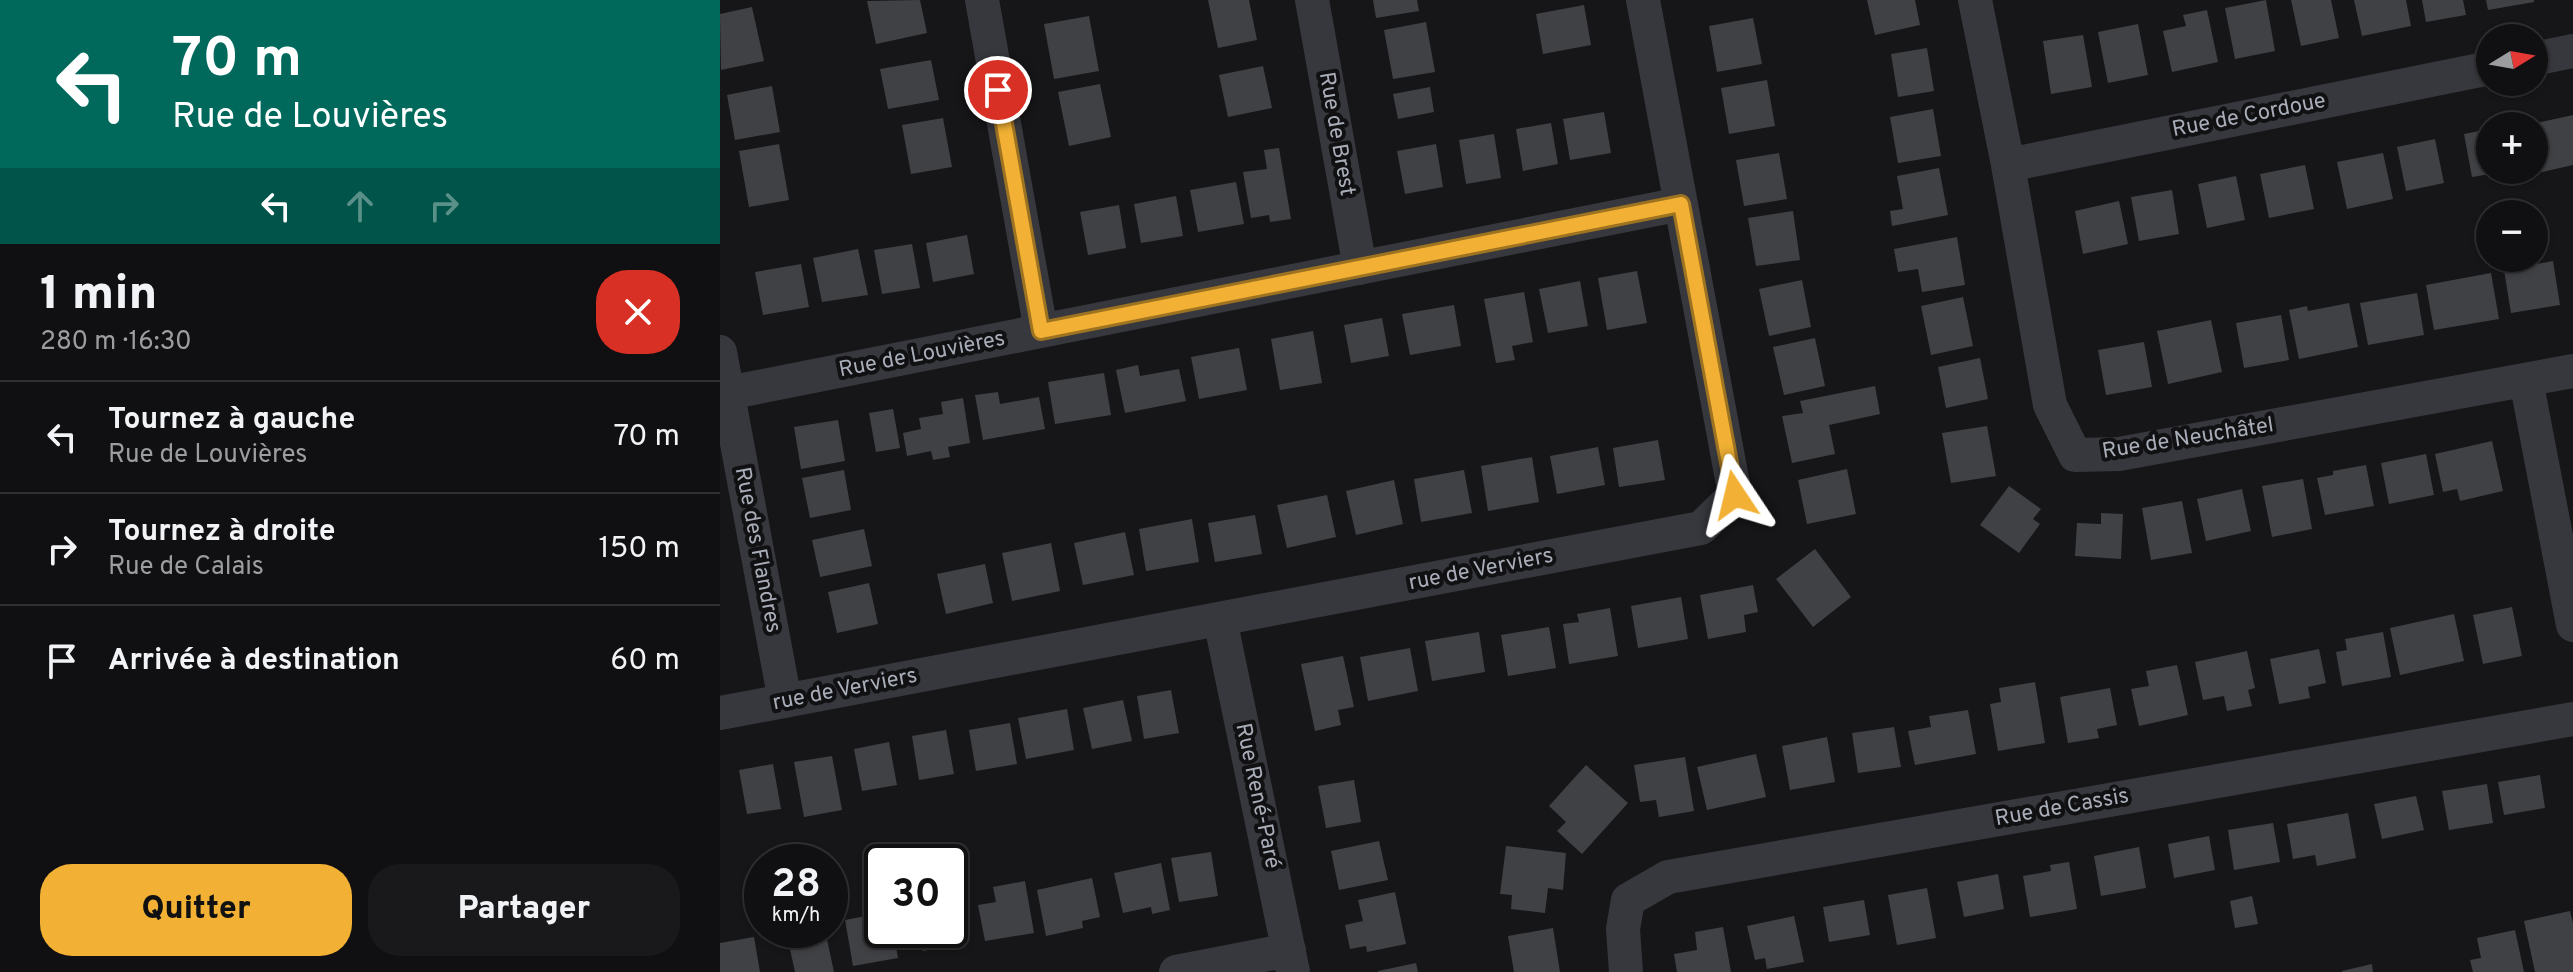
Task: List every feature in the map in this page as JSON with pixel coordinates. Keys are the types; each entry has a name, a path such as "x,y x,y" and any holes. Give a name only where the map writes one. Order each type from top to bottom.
{"street":[{"path":"982,0 1041,331"},
{"name":"Rue de Brest","path":"1312,0 1360,268"},
{"name":"rue de Verviers","path":"720,713 1701,528 1735,495 1643,0"},
{"name":"Rue de Neuchâtel","path":"1975,0 2008,165 2050,405 2075,455 2119,454 2573,371"},
{"path":"2548,56 2573,51"},
{"name":"Rue de Cordoue","path":"2008,165 2476,71"},
{"name":"Rue de Louvières","path":"728,393 1681,204"},
{"name":"Rue des Flandres","path":"720,352 785,701"},
{"path":"2526,380 2573,625"},
{"name":"Rue René-Paré","path":"1220,619 1291,961"},
{"name":"Rue de Cassis","path":"1626,972 1623,929 1628,900 1668,877 2573,719"},
{"path":"1176,972 1291,961"}],"building":[{"path":"920,0 927,33 876,44 867,1"},
{"path":"1208,0 1249,0 1257,40 1218,48"},
{"path":"1373,0 1417,0 1419,11 1376,18"},
{"path":"1867,0 1915,0 1920,25 1875,35"},
{"path":"2266,0 2275,51 2235,59 2225,8"},
{"path":"2291,0 2331,0 2339,38 2301,46"},
{"path":"2354,0 2406,0 2411,26 2362,36"},
{"path":"2422,0 2463,0 2466,15 2426,22"},
{"path":"2486,0 2534,0 2534,2 2488,10"},
{"path":"1584,5 1591,45 1543,54 1536,14"},
{"path":"752,7 764,61 721,70 720,14"},
{"path":"2207,10 2218,62 2172,72 2163,31 2186,26 2183,15"},
{"path":"1089,16 1099,71 1054,79 1044,24"},
{"path":"1753,18 1762,64 1717,72 1709,26"},
{"path":"1426,22 1435,72 1393,79 1384,30"},
{"path":"2138,24 2148,75 2108,83 2098,32"},
{"path":"2083,35 2092,87 2051,94 2043,41"},
{"path":"1927,48 1934,91 1898,97 1891,54"},
{"path":"931,60 939,100 888,109 880,69"},
{"path":"1263,66 1272,108 1228,117 1219,75"},
{"path":"1767,80 1775,126 1729,134 1721,88"},
{"path":"1100,84 1111,137 1069,146 1058,92"},
{"path":"772,86 780,132 735,140 727,95"},
{"path":"1430,87 1434,112 1398,119 1393,94"},
{"path":"1933,109 1941,156 1898,163 1890,117"},
{"path":"1604,112 1611,153 1570,160 1563,119"},
{"path":"2573,115 2573,165 2548,171 2548,120"},
{"path":"943,118 952,167 911,174 902,125"},
{"path":"1551,123 1558,164 1523,171 1516,129"},
{"path":"2476,132 2476,176 2472,177 2464,134"},
{"path":"1494,134 1501,178 1466,184 1459,140"},
{"path":"2435,139 2444,183 2406,191 2397,147"},
{"path":"779,144 789,200 749,207 739,151"},
{"path":"1436,144 1443,187 1405,194 1397,151"},
{"path":"1279,148 1291,219 1270,222 1269,215 1251,218 1243,172 1267,169 1264,150"},
{"path":"1779,153 1787,199 1744,206 1736,160"},
{"path":"2383,153 2393,199 2347,209 2337,162"},
{"path":"2305,165 2314,209 2269,218 2260,174"},
{"path":"1939,168 1948,215 1892,226 1890,211 1903,209 1897,176"},
{"path":"2236,176 2245,220 2207,228 2198,184"},
{"path":"1236,182 1244,224 1198,232 1190,190"},
{"path":"2172,190 2179,234 2139,241 2131,197"},
{"path":"1176,196 1183,236 1141,243 1134,204"},
{"path":"2119,201 2128,244 2083,254 2075,211"},
{"path":"1119,205 1126,248 1088,255 1080,212"},
{"path":"1793,211 1800,260 1756,266 1748,218"},
{"path":"967,235 974,274 933,282 926,243"},
{"path":"1957,237 1965,285 1922,292 1918,269 1898,272 1894,249"},
{"path":"912,244 920,288 882,294 874,250"},
{"path":"858,249 868,295 822,302 813,258"},
{"path":"2553,261 2560,305 2511,313 2504,272 2548,272 2548,262"},
{"path":"801,264 809,307 763,315 755,272"},
{"path":"1637,271 1647,323 1607,330 1598,278"},
{"path":"2491,273 2499,319 2434,330 2426,285"},
{"path":"1802,280 1811,327 1769,336 1759,289"},
{"path":"1580,281 1588,326 1548,333 1539,289"},
{"path":"1524,292 1533,342 1512,346 1515,360 1496,363 1484,299"},
{"path":"2417,293 2424,335 2368,345 2360,303"},
{"path":"1963,297 1973,346 1931,355 1921,306"},
{"path":"2349,303 2358,347 2299,359 2289,310 2307,306 2308,311"},
{"path":"1454,305 1461,346 1410,355 1402,314"},
{"path":"2281,315 2289,360 2244,368 2236,323"},
{"path":"1382,318 1389,356 1351,363 1344,325"},
{"path":"2211,320 2222,372 2168,384 2157,331"},
{"path":"1313,331 1322,383 1280,390 1271,339"},
{"path":"1815,338 1825,386 1784,395 1773,347"},
{"path":"2144,342 2152,387 2106,395 2098,350"},
{"path":"1239,348 1247,390 1199,399 1191,357"},
{"path":"1980,358 1988,399 1946,408 1938,367"},
{"path":"1138,365 1140,376 1179,369 1186,401 1125,413 1116,370"},
{"path":"1104,373 1111,415 1055,424 1048,382"},
{"path":"1875,386 1880,414 1829,425 1835,454 1792,463 1782,416 1803,413 1800,401"},
{"path":"998,392 1000,404 1039,397 1045,429 983,440 975,395"},
{"path":"963,398 970,443 948,447 950,457 933,460 931,451 907,456 903,433 921,429 919,418 943,414 941,402"},
{"path":"893,409 900,448 876,452 869,413"},
{"path":"838,420 845,461 801,469 794,427"},
{"path":"1987,426 1996,476 1951,483 1942,433"},
{"path":"1658,440 1665,480 1619,487 1613,448"},
{"path":"2492,441 2503,491 2460,501 2457,489 2443,492 2435,454"},
{"path":"1598,447 1605,485 1557,494 1550,456"},
{"path":"2426,454 2434,495 2389,504 2381,463"},
{"path":"1532,457 1539,502 1488,511 1481,466"},
{"path":"2366,465 2374,506 2325,515 2317,478 2333,475 2333,471"},
{"path":"1847,469 1856,514 1807,524 1798,480"},
{"path":"844,470 851,510 810,518 802,478"},
{"path":"1464,470 1472,513 1421,522 1414,479"},
{"path":"2303,479 2312,529 2272,537 2262,486"},
{"path":"1394,480 1403,524 1356,535 1346,491"},
{"path":"2009,486 2041,509 2033,519 2040,524 2019,553 1980,525"},
{"path":"2242,489 2251,531 2206,541 2197,499"},
{"path":"1327,495 1336,537 1287,548 1277,505"},
{"path":"2182,501 2192,553 2151,560 2142,508"},
{"path":"2101,513 2123,514 2121,559 2075,556 2077,523 2101,524"},
{"path":"1255,515 1262,554 1215,562 1208,523"},
{"path":"1192,519 1199,562 1146,571 1139,529"},
{"path":"864,529 872,566 820,577 812,540"},
{"path":"1125,532 1134,575 1083,585 1074,543"},
{"path":"1051,543 1060,591 1012,601 1002,553"},
{"path":"1815,549 1851,597 1813,627 1776,579"},
{"path":"985,564 993,603 946,614 937,574"},
{"path":"869,583 878,624 837,633 828,592"},
{"path":"1753,585 1758,612 1744,615 1746,632 1708,639 1700,595"},
{"path":"1681,597 1688,639 1638,648 1631,606"},
{"path":"2512,607 2522,656 2483,664 2473,615"},
{"path":"1610,608 1618,656 1569,664 1563,624 1579,622 1577,614"},
{"path":"2454,614 2464,661 2400,675 2390,628"},
{"path":"1549,627 1556,668 1508,676 1501,635"},
{"path":"1479,632 1485,672 1432,681 1425,641"},
{"path":"2383,632 2391,677 2342,686 2336,652 2347,650 2345,639"},
{"path":"1410,648 1418,691 1368,701 1360,657"},
{"path":"2319,649 2326,683 2308,687 2310,698 2279,704 2270,659"},
{"path":"2247,651 2255,688 2248,690 2252,706 2227,711 2224,696 2203,700 2195,662"},
{"path":"1343,656 1354,707 1338,710 1341,725 1315,731 1301,664"},
{"path":"2177,665 2188,715 2139,726 2131,689 2149,686 2146,671"},
{"path":"2035,682 2045,743 1998,751 1990,704 2001,702 1999,688"},
{"path":"2110,688 2117,725 2097,729 2099,738 2068,743 2060,697"},
{"path":"1171,690 1179,733 1144,739 1137,696"},
{"path":"1123,700 1132,741 1092,749 1083,708"},
{"path":"1067,709 1074,750 1026,759 1018,718"},
{"path":"1968,710 1976,754 1915,765 1908,731 1931,727 1929,716"},
{"path":"1010,723 1017,764 976,771 969,730"},
{"path":"1894,727 1901,767 1858,773 1852,733"},
{"path":"946,730 954,774 919,780 912,736"},
{"path":"1827,737 1835,782 1790,790 1782,746"},
{"path":"889,742 897,785 862,791 854,749"},
{"path":"1756,754 1766,797 1707,810 1697,767"},
{"path":"832,756 842,810 804,817 794,762"},
{"path":"1685,757 1694,811 1659,817 1656,800 1640,802 1634,765"},
{"path":"773,764 781,809 747,814 739,770"},
{"path":"1586,765 1628,803 1582,854 1557,831 1566,822 1549,806"},
{"path":"2540,775 2545,808 2504,815 2498,782"},
{"path":"1354,780 1361,822 1326,828 1318,786"},
{"path":"2487,784 2493,823 2449,830 2442,791"},
{"path":"2416,796 2424,830 2382,839 2374,804"},
{"path":"2348,813 2356,858 2317,866 2315,855 2293,859 2287,824"},
{"path":"2273,823 2280,862 2234,870 2228,830"},
{"path":"2209,836 2215,870 2174,878 2168,844"},
{"path":"1379,841 1388,880 1339,890 1331,851"},
{"path":"1506,846 1566,853 1563,890 1548,888 1545,913 1511,909 1512,895 1500,894"},
{"path":"2139,847 2146,888 2101,896 2094,856"},
{"path":"1211,852 1218,896 1179,902 1171,858"},
{"path":"2069,862 2077,909 2030,917 2023,876 2051,871 2050,865"},
{"path":"1161,863 1170,910 1152,914 1151,907 1123,913 1114,873"},
{"path":"1998,874 2004,909 1964,917 1957,882"},
{"path":"1092,878 1100,917 1082,921 1083,928 1046,936 1037,890"},
{"path":"1025,881 1034,933 985,941 978,905 996,902 993,887"},
{"path":"1927,888 1936,938 1897,945 1888,895"},
{"path":"1395,892 1406,944 1367,952 1366,946 1350,949 1345,925 1363,921 1358,900"},
{"path":"2252,896 2258,924 2235,928 2230,901"},
{"path":"1864,900 1870,935 1829,942 1823,907"},
{"path":"2570,911 2573,923 2573,972 2535,972 2524,921"},
{"path":"864,916 864,948 896,948 898,958 853,966 848,919"},
{"path":"1794,916 1804,962 1767,969 1765,958 1755,960 1747,926"},
{"path":"1723,927 1731,972 1677,972 1674,954 1697,950 1695,932"},
{"path":"1553,928 1560,972 1514,972 1508,936"},
{"path":"2515,930 2524,972 2473,972 2470,960 2481,958 2477,938"},
{"path":"744,939 744,948 756,948 760,972 720,972 720,943"},
{"path":"790,948 829,948 834,972 795,972"},
{"path":"1416,963 1418,972 1378,972 1378,971"},
{"path":"2372,964 2373,972 2342,972 2342,971"}],"route":[{"path":"998,90 1041,331 1681,204 1735,495"}]}
